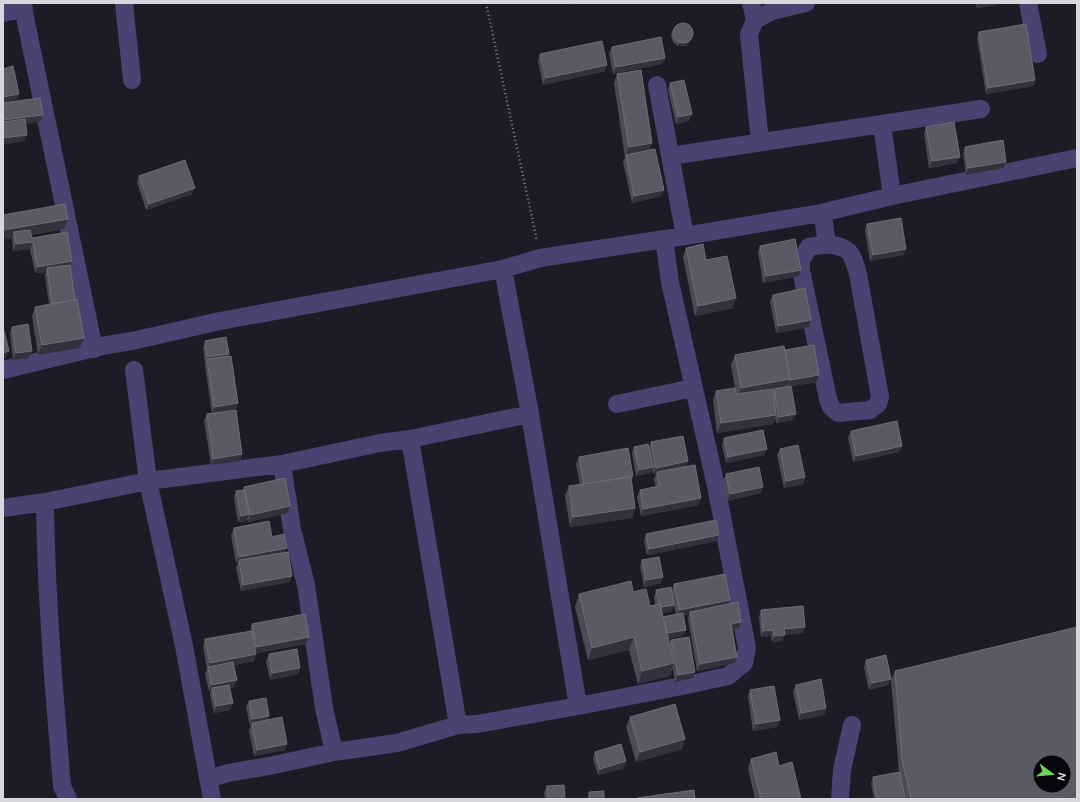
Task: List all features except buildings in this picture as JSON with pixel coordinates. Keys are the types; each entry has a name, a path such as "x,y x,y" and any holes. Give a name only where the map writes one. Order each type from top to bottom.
{"street":[{"path":"124,3 132,80"},
{"path":"760,142 749,34 753,11 772,11 806,3"},
{"path":"1028,3 1038,54"},
{"path":"3,13 23,6 94,349"},
{"path":"657,85 685,236"},
{"path":"670,156 981,109"},
{"path":"882,124 892,196"},
{"path":"3,370 107,345 227,320 503,269 540,258 685,236 821,213 892,196 1077,158"},
{"path":"821,213 824,222 827,244"},
{"path":"208,779 228,773 270,766 334,752 397,743 458,725 477,724 682,686 728,676 744,663 747,648 716,486 670,282 664,239"},
{"path":"827,244 842,246 852,255 858,274 880,397 878,404 870,410 838,412 831,407 828,399 801,270 801,260 808,247 827,244"},
{"path":"503,269 530,414 578,706"},
{"path":"134,370 148,481 184,646 212,799"},
{"path":"617,404 693,388"},
{"path":"3,508 45,502 148,481 282,464 380,443 410,439 530,414"},
{"path":"410,439 458,725"},
{"path":"282,464 292,529 306,586 324,708 334,752"},
{"path":"45,502 45,548 54,693 62,786 68,799"},
{"path":"840,799 842,770 852,725"}],"path":[{"path":"486,3 540,258"}]}
